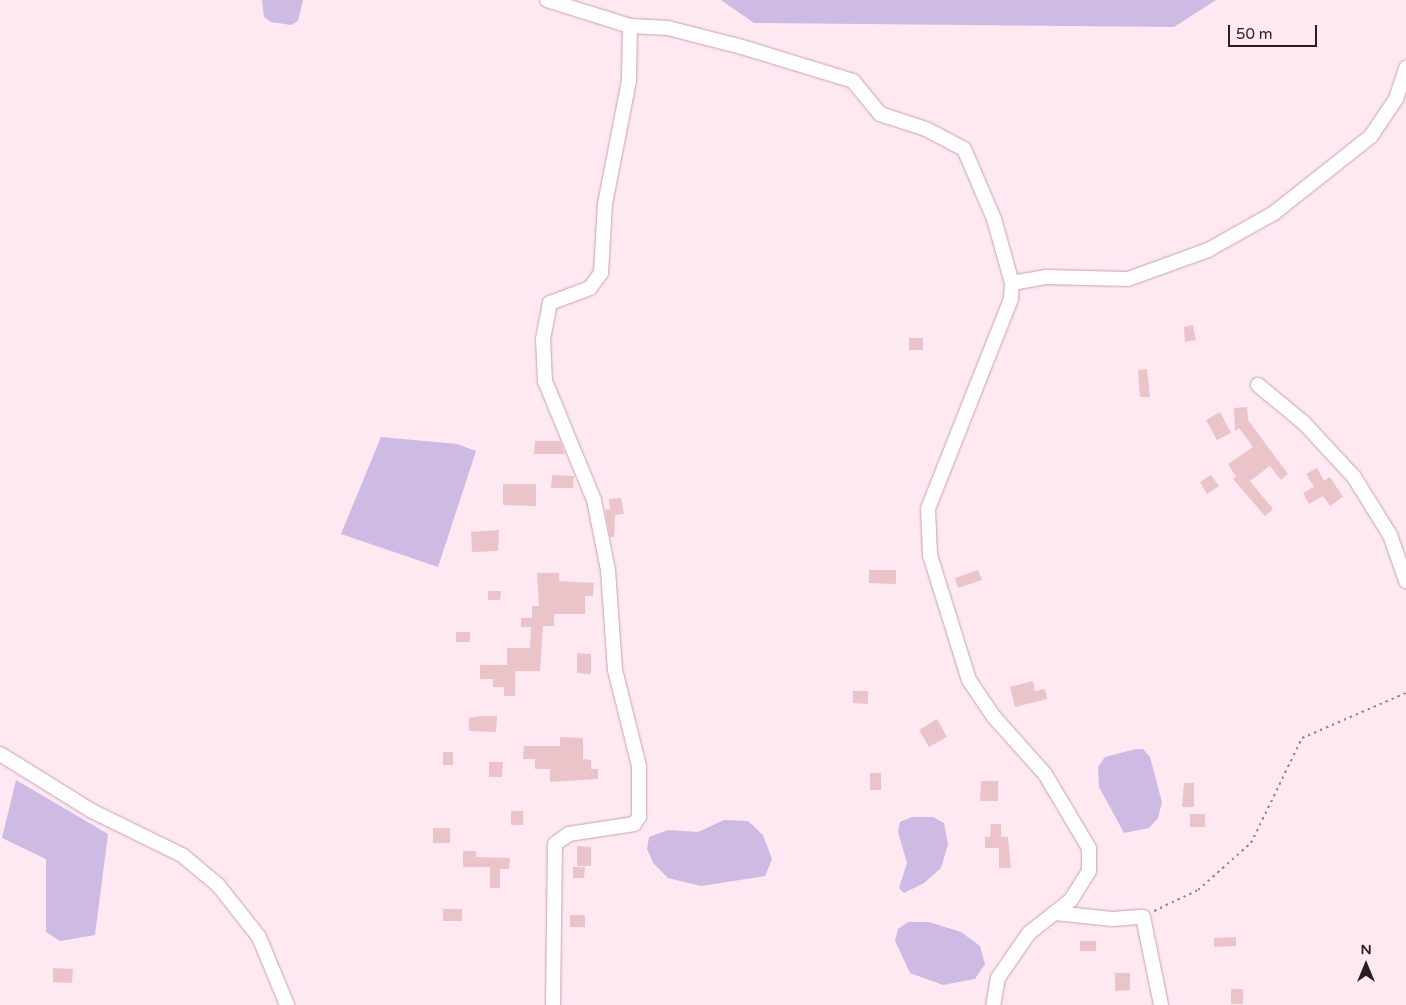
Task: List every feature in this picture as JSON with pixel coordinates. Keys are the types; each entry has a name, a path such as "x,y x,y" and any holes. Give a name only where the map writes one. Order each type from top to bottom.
{"street":[{"path":"547,0 630,26 668,28 853,81 880,114 926,129 964,149 994,219 1012,283 1007,316 935,487 926,531 940,597 969,680 994,717 1045,774 1088,848 1090,871 1071,900 1029,933 998,978 993,1005"},
{"path":"553,1005 555,844 570,834 634,824 639,817 639,766 615,670 604,553 594,500 546,381 543,339 550,303 590,288 601,274 605,204 629,81 630,26"},
{"path":"1012,283 1045,277 1128,279 1208,250 1274,213 1371,136 1396,99 1406,68"},
{"path":"1258,385 1304,423 1354,477 1390,535 1406,581"},
{"path":"0,754 92,811 182,854 218,885 259,937 287,1005"},
{"path":"1055,913 1112,919 1142,917 1161,1005"}],"path":[{"path":"1142,917 1198,890 1251,843 1302,738 1406,693"}],"shaded area":[{"path":"262,0 303,0 298,21 291,25 271,22 264,17"},
{"path":"721,0 1216,0 1174,27 754,23"},
{"path":"381,437 457,444 476,451 438,567 341,534"},
{"path":"1143,749 1150,757 1162,802 1158,818 1149,828 1124,833 1099,787 1098,767 1105,757"},
{"path":"16,780 108,834 95,935 60,941 46,932 46,859 2,838"},
{"path":"912,817 933,817 944,823 948,844 941,868 924,883 904,893 899,888 907,863 898,832 900,822"},
{"path":"724,820 748,821 763,835 772,859 765,876 701,886 668,878 653,863 647,849 649,837 668,830 698,832"},
{"path":"908,922 929,922 961,932 980,946 985,964 975,979 943,985 910,973 895,941 898,929"}],"building":[{"path":"1193,325 1196,340 1185,342 1184,327"},
{"path":"909,338 923,338 923,350 909,350"},
{"path":"1147,369 1150,397 1140,397 1138,370"},
{"path":"1247,407 1248,420 1288,474 1281,480 1270,466 1250,481 1273,509 1265,516 1233,479 1236,477 1228,464 1253,447 1239,428 1235,431 1234,408"},
{"path":"1220,412 1231,433 1217,440 1206,420"},
{"path":"535,441 560,441 565,454 534,454"},
{"path":"1317,468 1324,481 1330,477 1343,497 1330,506 1323,496 1309,504 1303,493 1314,487 1306,474"},
{"path":"552,475 574,476 573,488 551,488"},
{"path":"1211,475 1219,486 1207,494 1200,482"},
{"path":"503,484 536,484 536,506 503,505"},
{"path":"621,498 624,514 615,515 614,537 610,537 605,510 610,509 609,499"},
{"path":"499,530 498,551 472,552 471,532"},
{"path":"869,570 896,570 896,584 869,583"},
{"path":"978,570 982,580 958,588 955,578"},
{"path":"537,573 559,573 559,581 594,583 593,596 585,596 585,614 554,614 554,626 543,626 540,671 515,671 515,696 504,696 504,687 493,687 493,679 480,679 480,665 507,665 507,648 530,648 531,627 521,627 521,618 532,618 532,606 539,606"},
{"path":"488,591 501,591 500,600 488,600"},
{"path":"456,632 470,632 470,642 456,642"},
{"path":"577,653 591,654 591,674 577,673"},
{"path":"1033,681 1035,691 1045,689 1047,699 1015,707 1010,687"},
{"path":"853,691 868,691 868,704 853,703"},
{"path":"497,716 496,732 469,731 469,718"},
{"path":"937,719 947,737 929,747 919,730"},
{"path":"560,737 583,738 583,759 591,760 591,769 598,769 598,779 550,782 550,769 535,769 535,759 523,759 524,746 560,746"},
{"path":"443,752 453,752 453,765 443,765"},
{"path":"489,762 503,762 502,777 489,777"},
{"path":"870,773 881,773 881,790 870,790"},
{"path":"981,781 998,781 998,801 980,801"},
{"path":"1184,783 1194,783 1194,807 1182,807"},
{"path":"511,811 523,811 523,825 511,825"},
{"path":"1190,814 1205,814 1205,827 1190,827"},
{"path":"991,824 1001,824 1001,837 1008,837 1011,868 999,868 999,848 985,848 985,837 990,837"},
{"path":"433,828 450,828 450,843 433,843"},
{"path":"577,846 591,847 591,866 577,866"},
{"path":"463,851 476,851 476,857 510,858 509,869 500,869 500,888 490,888 490,867 463,867"},
{"path":"573,867 585,867 584,878 573,878"},
{"path":"443,909 462,909 462,921 443,921"},
{"path":"570,915 585,915 585,927 570,927"},
{"path":"1236,937 1236,946 1214,947 1214,938"},
{"path":"1080,941 1096,941 1096,951 1080,951"},
{"path":"53,968 73,969 72,983 53,982"},
{"path":"1115,973 1130,973 1130,990 1115,991"},
{"path":"1231,989 1243,989 1243,1004 1231,1004"}]}
